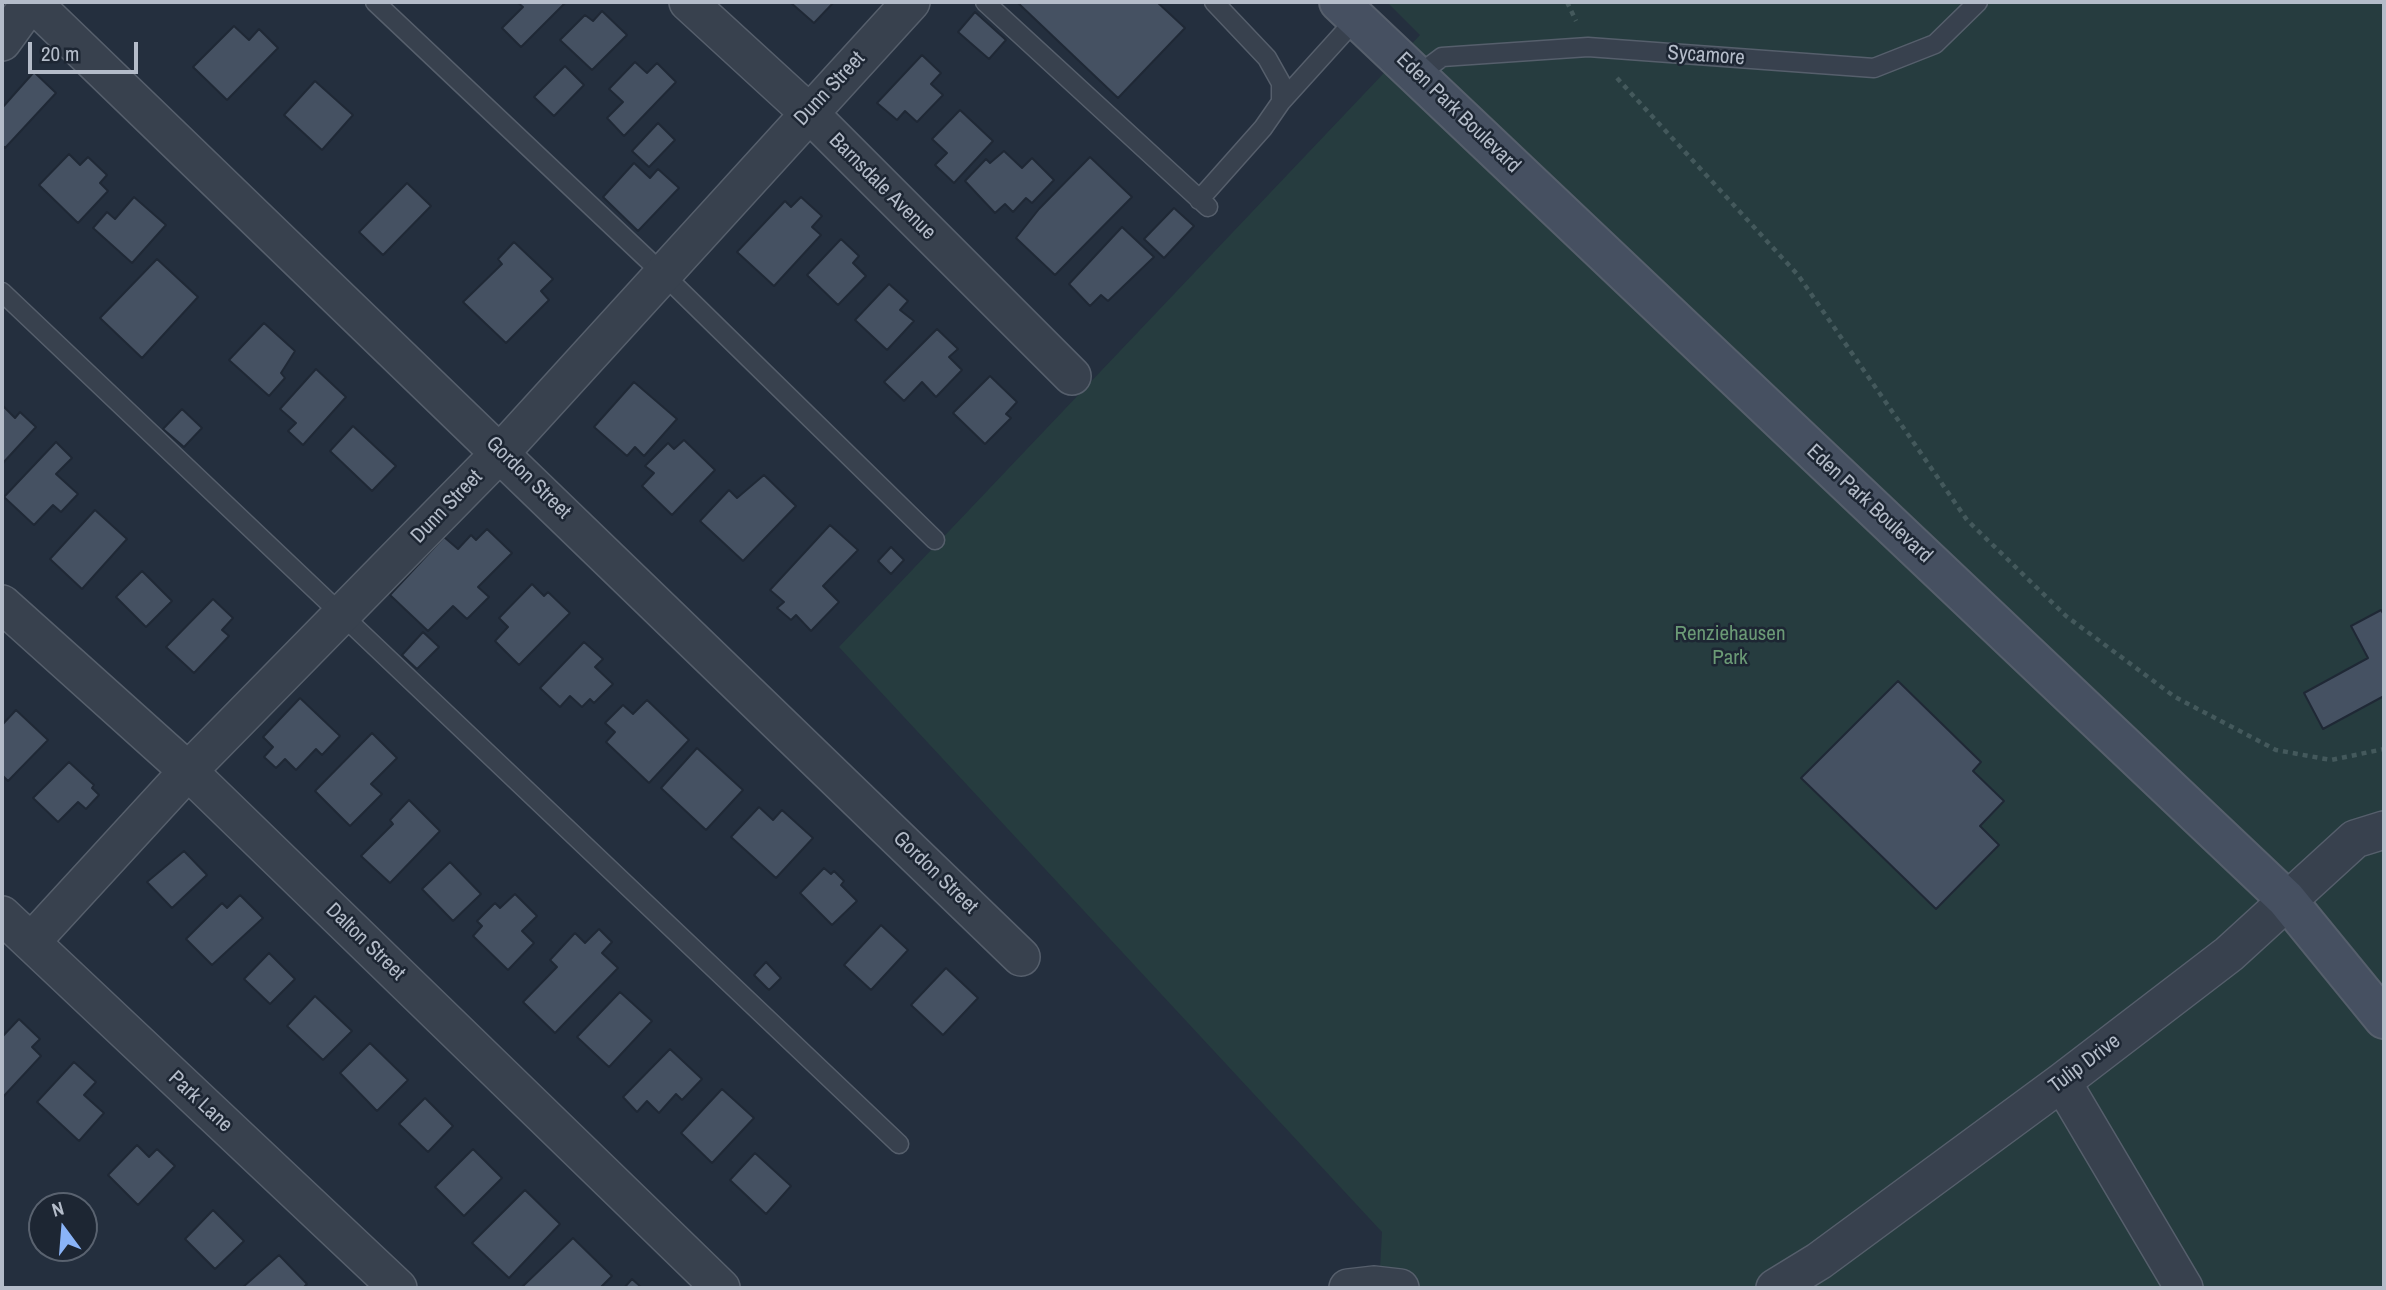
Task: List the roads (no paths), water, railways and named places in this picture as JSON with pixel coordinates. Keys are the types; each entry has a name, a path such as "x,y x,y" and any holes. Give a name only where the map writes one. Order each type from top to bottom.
{"main road":[{"name":"Eden Park Boulevard","path":"1348,10 2286,899 2384,1019"}],"street":[{"path":"2,42 32,2"},
{"name":"Gordon Street","path":"32,2 1021,957"},
{"name":"Barnsdale Avenue","path":"688,2 808,113 1072,376"},
{"name":"Dunn Street","path":"31,942 188,771 501,452 911,2"},
{"name":"Dalton Street","path":"2,604 188,771 720,1288"},
{"name":"Tulip Drive","path":"1775,1288 1819,1261 2062,1083 2229,954 2286,899 2355,839 2384,830"},
{"name":"Park Lane","path":"2,915 398,1288"},
{"path":"2062,1083 2184,1288"},
{"path":"1348,1288 1399,1288"}],"lane":[{"path":"375,2 662,274 935,540"},
{"path":"985,2 1203,203 1263,128 1348,10"},
{"path":"1214,2 1267,58 1281,83 1281,102"},
{"name":"Sycamore","path":"1418,75 1441,57 1588,47 1874,68 1935,44 1978,2"},
{"path":"2,292 899,1144"}],"park label":[{"name":"Renziehausen Park","path":"1730,646"}]}
